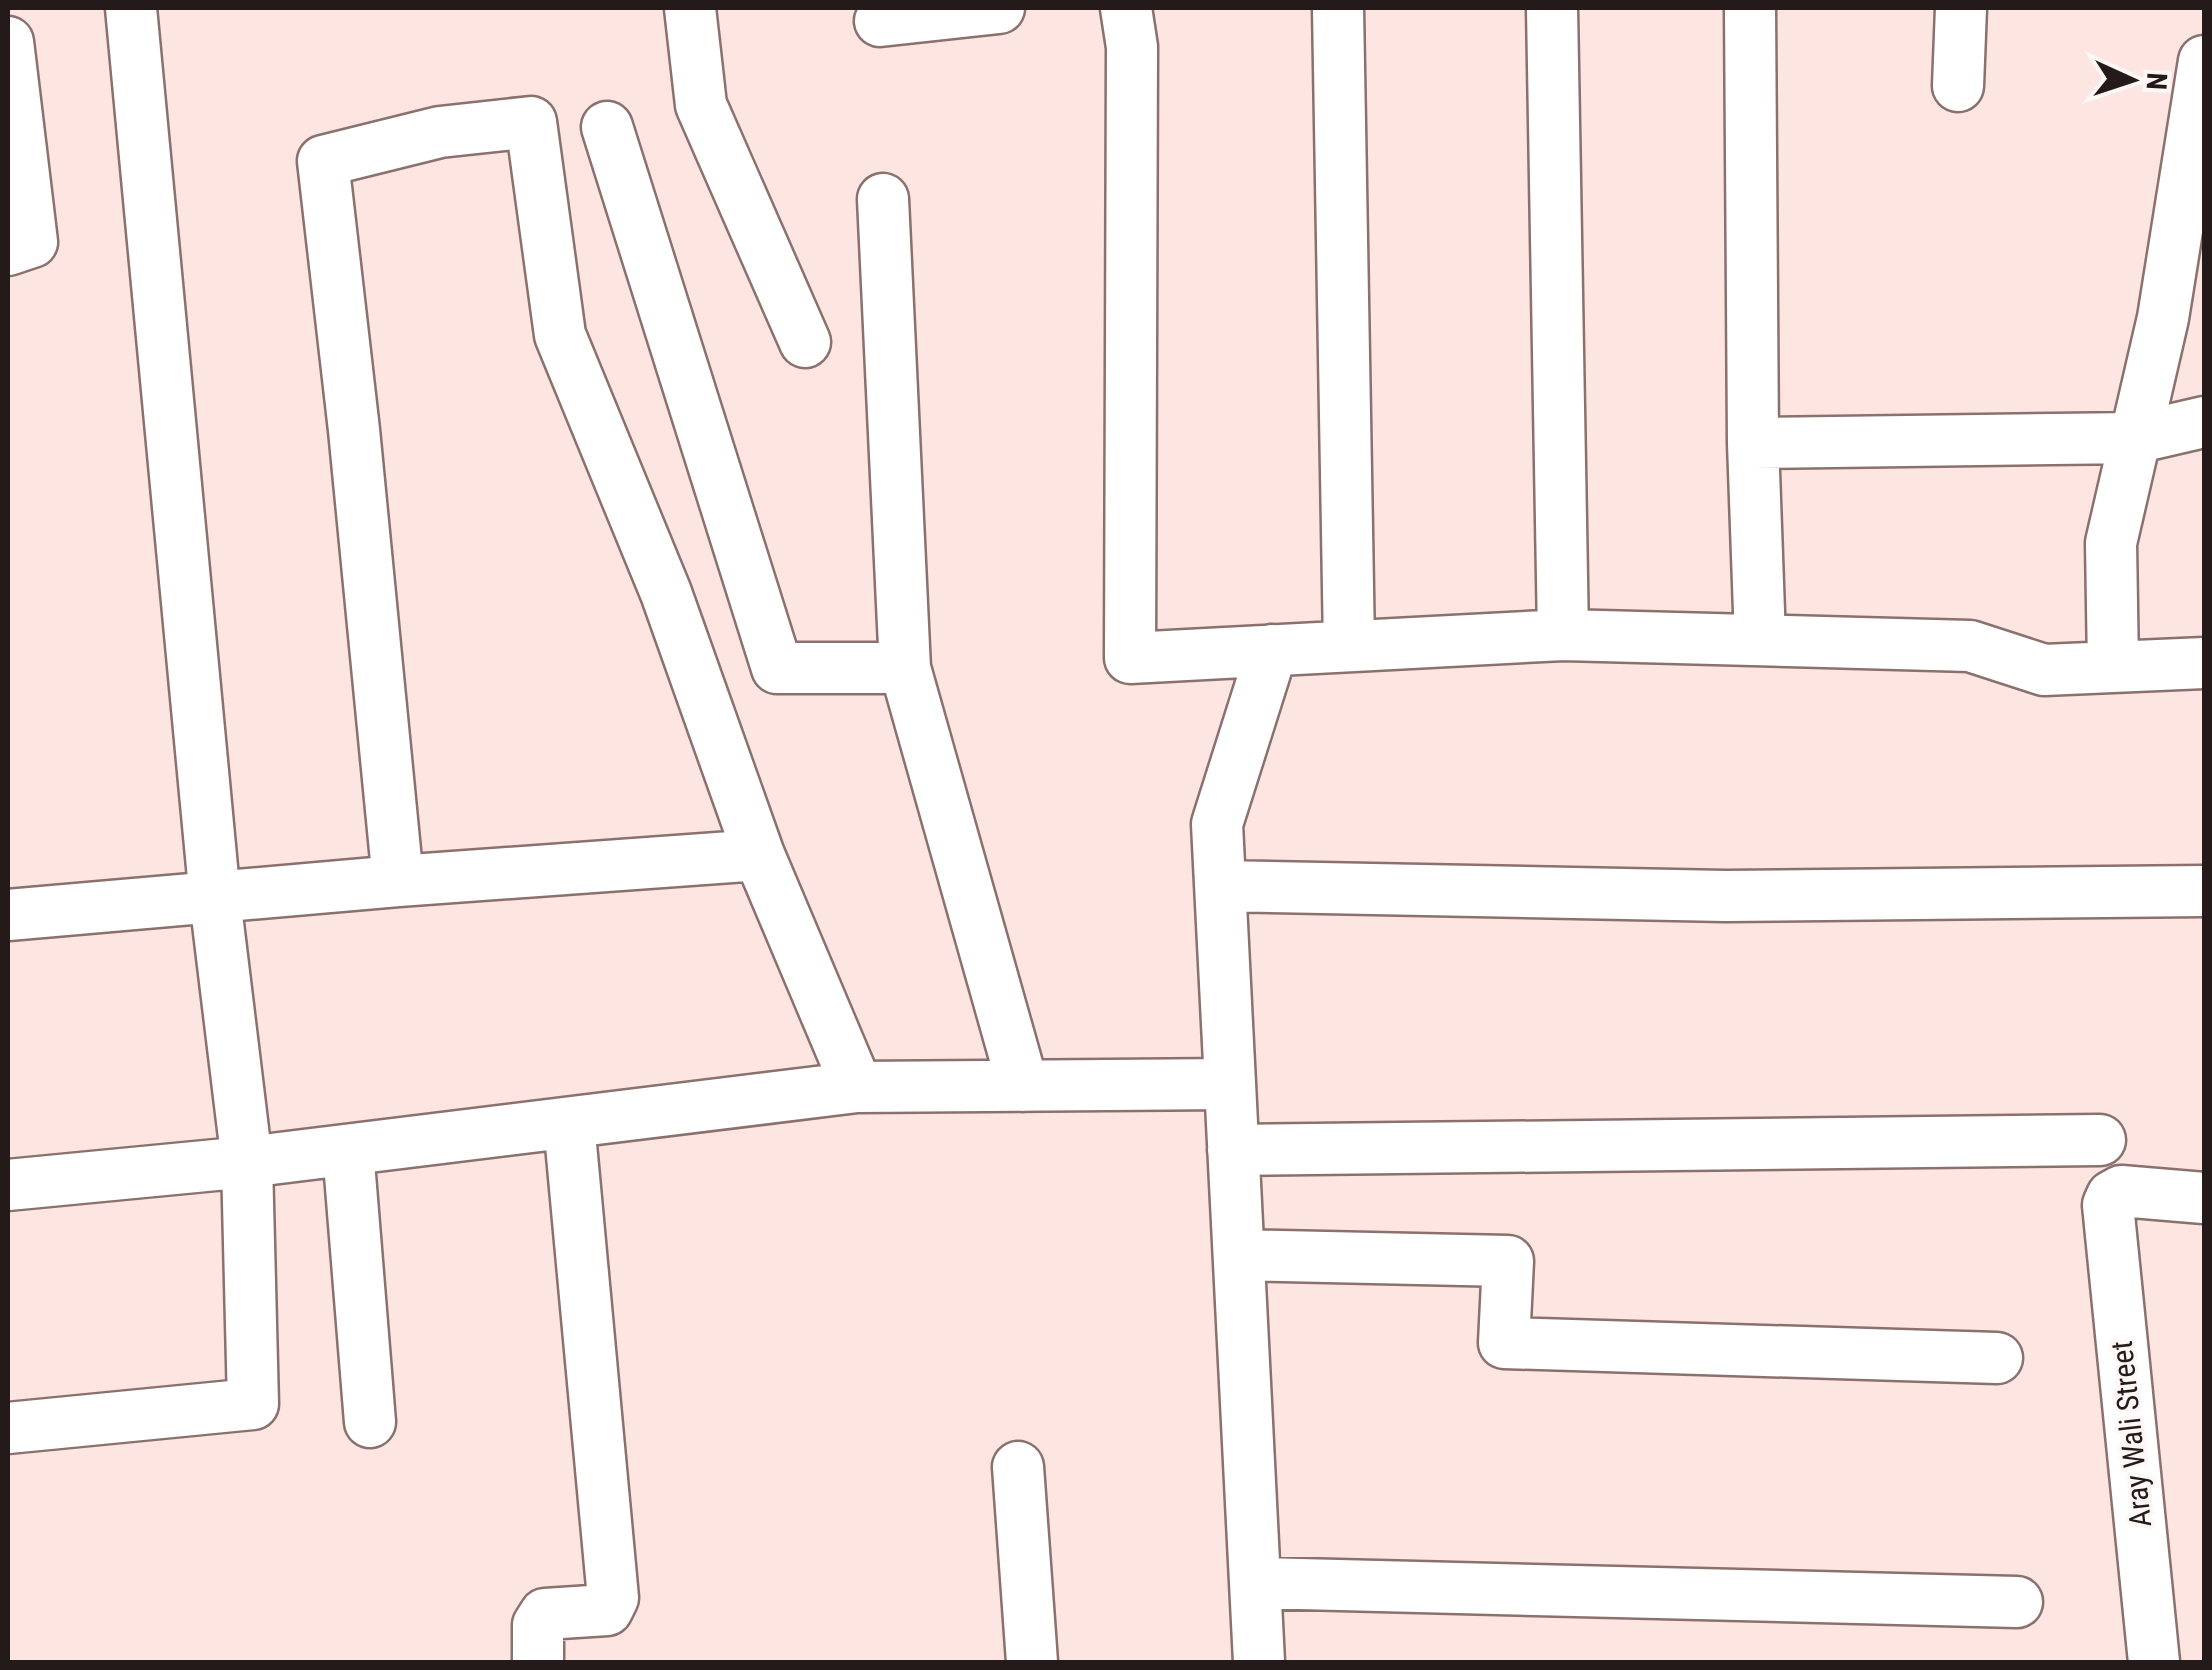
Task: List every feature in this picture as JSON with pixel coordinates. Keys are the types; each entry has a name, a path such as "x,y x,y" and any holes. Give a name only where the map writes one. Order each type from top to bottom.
{"street":[{"path":"8,1428 253,1404 247,1162 215,899 131,8"},
{"path":"690,8 701,105 805,342"},
{"path":"880,21 999,8"},
{"path":"1126,8 1132,47 1130,658 1563,634 1970,646 2044,670 2204,663"},
{"path":"1338,8 1349,646"},
{"path":"1552,8 1563,634"},
{"path":"1750,8 1753,443 1760,640"},
{"path":"1958,86 1961,8"},
{"path":"8,42 32,242 8,250"},
{"path":"2113,667 2110,543 2163,318 2204,61"},
{"path":"398,880 323,161 440,132 531,122 560,335 666,593 758,855 856,1087"},
{"path":"607,127 777,668 906,668"},
{"path":"883,199 906,668 1023,1086"},
{"path":"1753,443 2135,438 2204,422"},
{"path":"1258,1662 1217,824 1272,650"},
{"path":"8,915 398,880 758,855"},
{"path":"1220,886 1725,896 2204,891"},
{"path":"8,1185 247,1162 856,1087 1230,1084"},
{"path":"538,1662 538,1624 545,1614 555,1610 607,1610 613,1598 569,1123"},
{"path":"1233,1150 2100,1140"},
{"path":"348,1150 370,1422"},
{"name":"Aray Wali Street","path":"2154,1662 2108,1206 2112,1196 2122,1191 2204,1198"},
{"path":"1238,1256 1508,1261 1504,1343 1997,1358"},
{"path":"1018,1467 1032,1662"},
{"path":"1256,1583 2017,1602"}]}
